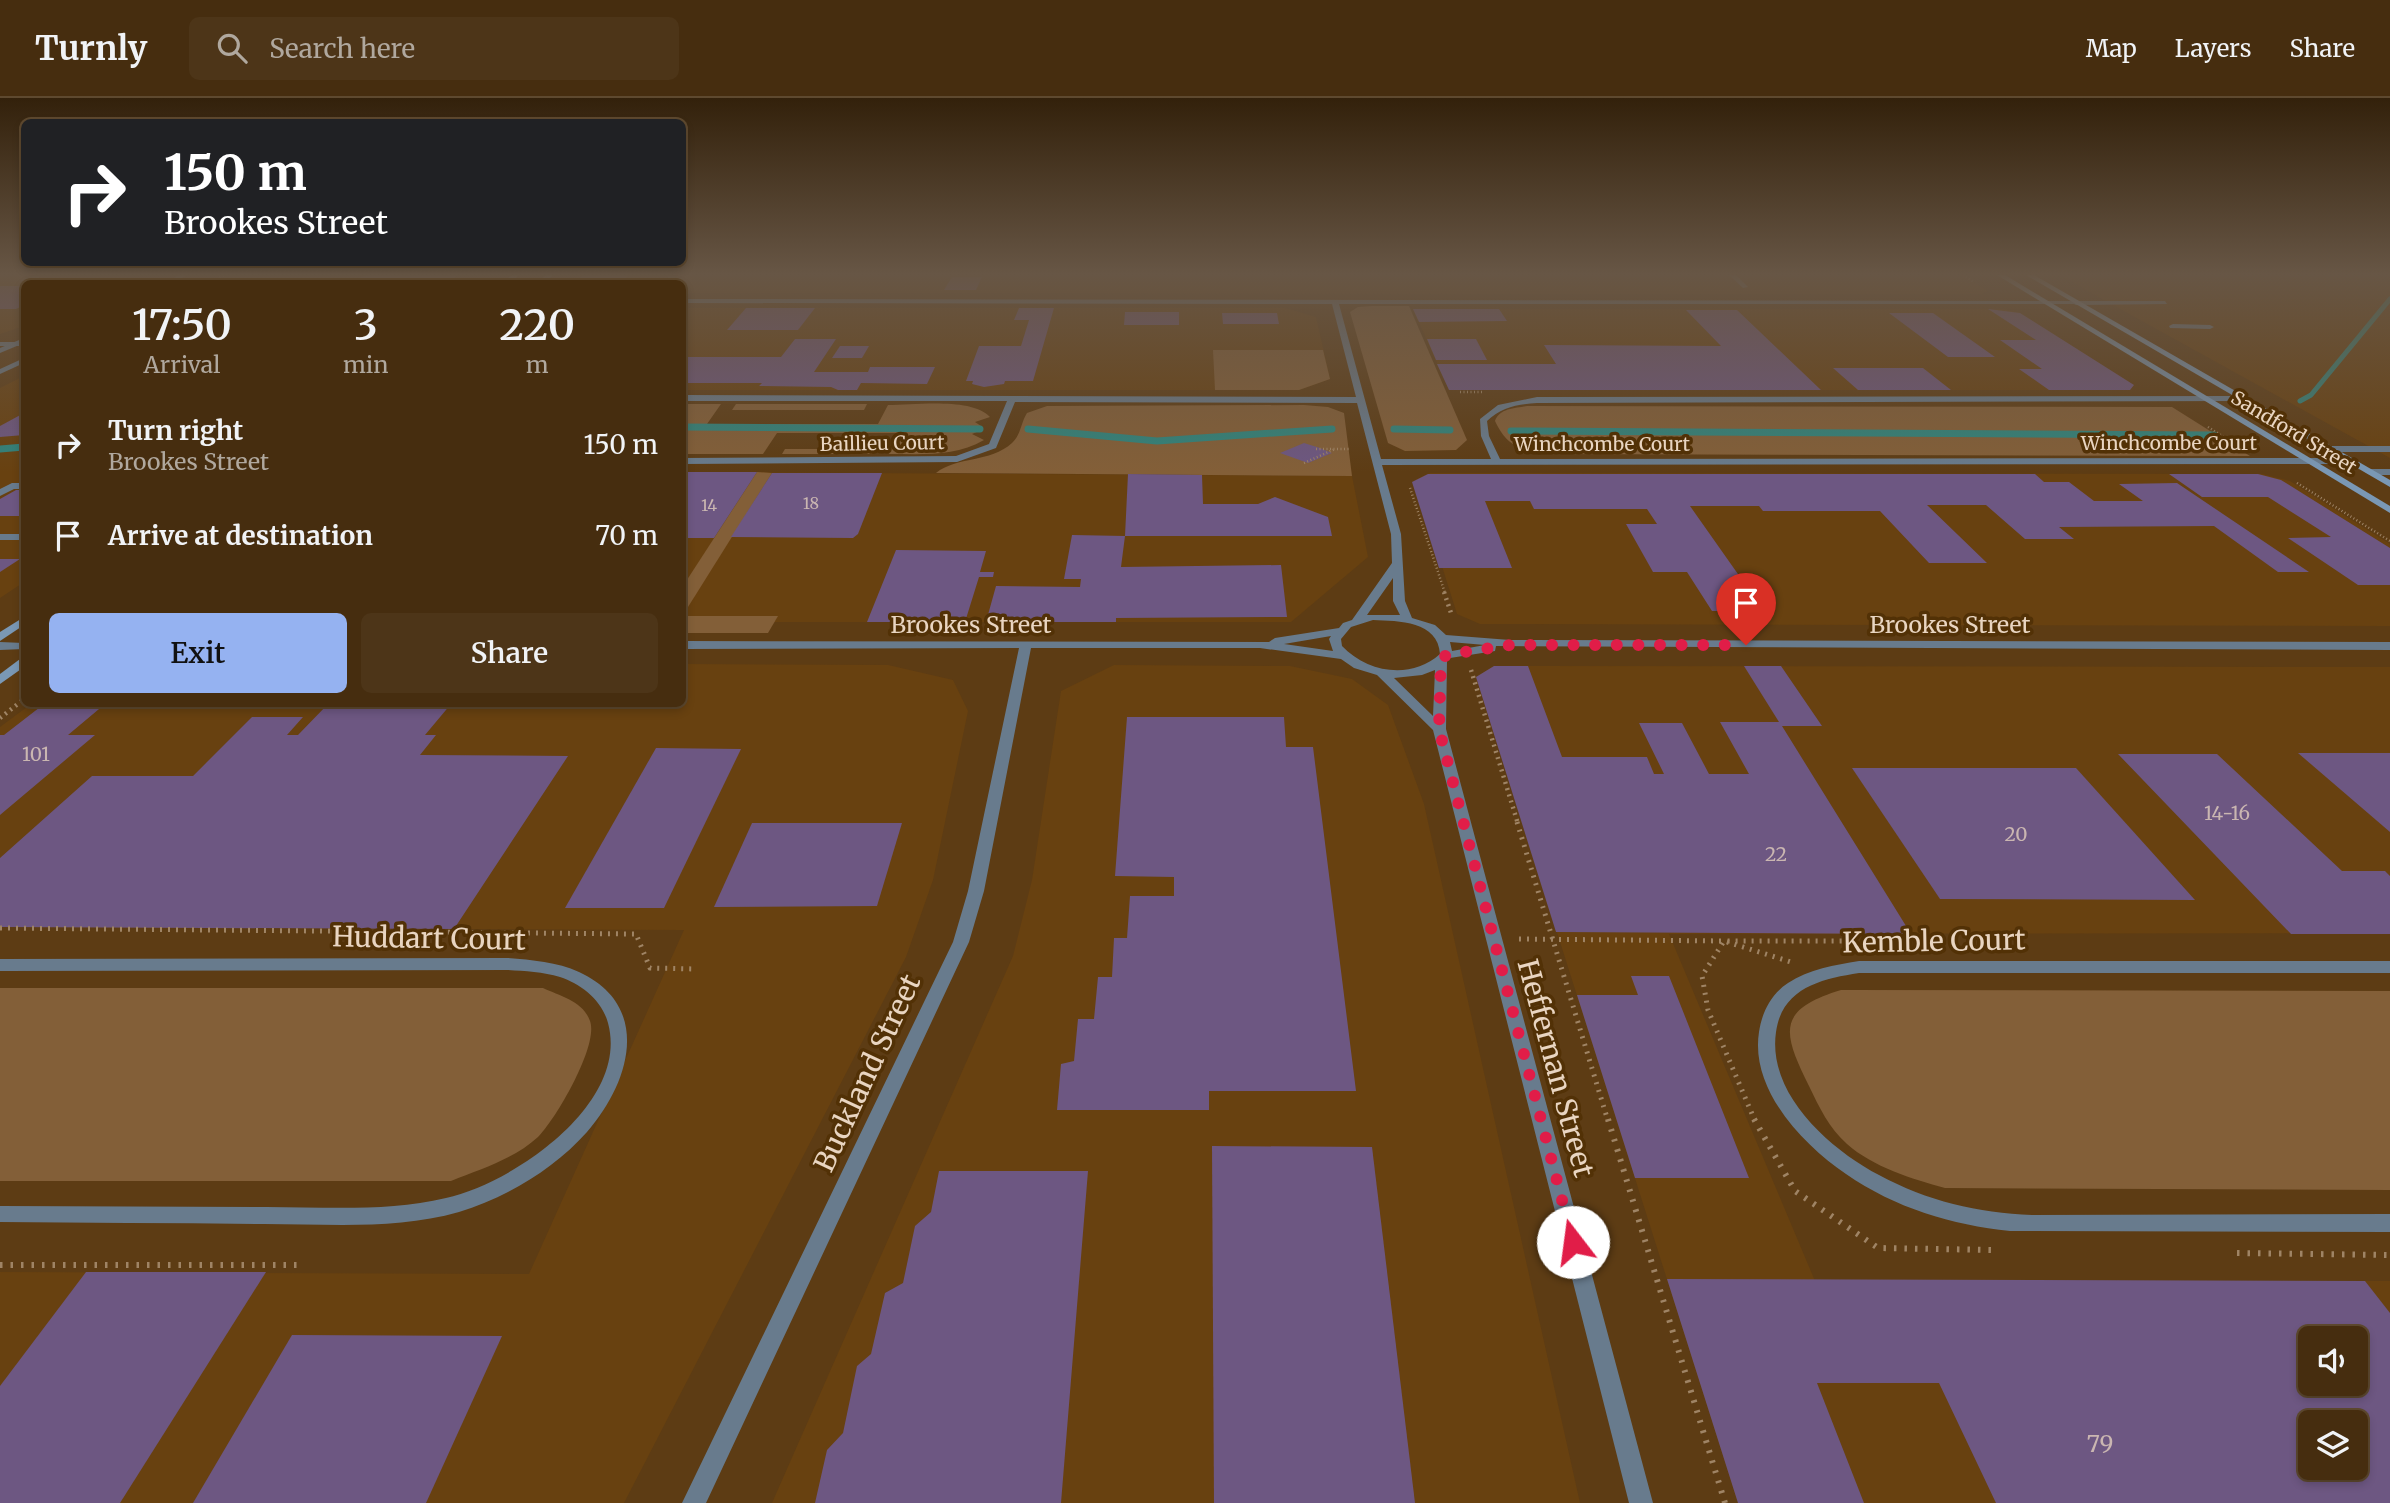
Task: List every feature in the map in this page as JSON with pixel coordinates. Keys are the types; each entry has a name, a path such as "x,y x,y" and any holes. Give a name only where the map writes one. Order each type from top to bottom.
{"main road":[{"name":"Sandford Street","path":"2110,341 2390,510"},
{"name":"Sandford Street","path":"2141,341 2390,484"},
{"path":"0,637 21,622"},
{"path":"0,680 21,664"}],"street":[{"path":"1345,341 1396,534 1399,601 1407,619"},
{"path":"0,344 21,343"},
{"path":"0,351 14,344"},
{"path":"0,372 21,362"},
{"name":"Baillieu Court","path":"686,398 1012,399 993,446 957,459 686,461"},
{"path":"1012,399 1361,400"},
{"name":"Winchcombe Court","path":"2243,399 1537,400 1510,403 1492,410 1483,421 1485,436 1497,462 2350,461"},
{"path":"2330,449 2390,449"},
{"path":"1377,462 1497,462"},
{"path":"2370,472 2390,472"},
{"path":"0,493 12,486 21,486"},
{"path":"0,537 21,537"},
{"path":"1357,621 1396,564"},
{"path":"1357,621 1372,617 1407,619 1422,624 1444,638"},
{"name":"Brookes Street","path":"1260,644 1339,631 1357,621"},
{"path":"1339,631 1335,639 1336,648 1342,656"},
{"name":"Brookes Street","path":"1444,638 1510,645 2390,646"},
{"name":"Heffernan Street","path":"1444,638 1447,646 1443,658 1439,729 1640,1503"},
{"name":"Brookes Street","path":"686,645 1260,644 1342,656 1359,666 1381,672 1416,672 1443,658 1510,645"},
{"name":"Buckland Street","path":"694,1503 961,942 976,891 1026,645"},
{"path":"0,646 21,646"},
{"path":"1381,672 1439,729"},
{"name":"Huddart Court","path":"0,965 507,964 545,968 573,976 596,989 611,1006 618,1026 619,1055 608,1087 588,1118 557,1148 496,1189 453,1207 390,1216 0,1214"},
{"name":"Kemble Court","path":"2390,967 1859,967 1825,972 1800,982 1782,998 1771,1013 1765,1031 1766,1059 1777,1090 1801,1123 1835,1155 1868,1179 1907,1199 1952,1214 1998,1223 2390,1223"}],"path":[{"path":"1304,463 1336,449"},
{"path":"1316,450 1374,449"},
{"path":"1407,479 1460,639"},
{"path":"1465,652 1725,1503"},
{"path":"0,718 21,701"},
{"path":"0,928 636,934 650,968 697,969"},
{"path":"1494,939 1863,941"},
{"path":"1724,941 1825,972"},
{"path":"1724,941 1702,976 1708,1010 1759,1130 1795,1191 1878,1248 2003,1250"},
{"path":"2224,1252 2390,1255"},
{"path":"0,1265 297,1265"}],"shaded area":[{"path":"686,341 1321,341 1330,379 1299,390 686,390"},
{"path":"1358,341 1424,341 1467,440 1456,450 1405,451 1388,443"},
{"path":"1427,341 2064,341 2134,385 2130,390 1449,390"},
{"path":"2177,341 2390,341 2390,458"},
{"path":"1213,350 1323,350 1330,379 1299,390 1215,390"},
{"path":"21,378 21,584 0,598 0,388"},
{"path":"686,404 721,404 707,424 878,424 888,405 927,404 957,404 982,411 990,417 975,422 981,426 979,431 972,434 984,440 950,452 889,454 898,433 777,433 763,454 686,454"},
{"path":"736,404 867,404 864,410 732,410"},
{"path":"1047,406 1328,407 1344,413 1352,476 936,473 954,464 994,454 1003,449 1015,440 1027,413"},
{"path":"1527,406 2172,407 2250,456 1552,454 1511,443 1495,421 1504,411"},
{"path":"785,449 874,449 872,454 782,454"},
{"path":"686,472 1352,476 1368,557 1291,622 686,622"},
{"path":"757,472 772,473 686,610 686,581"},
{"path":"1430,473 2262,474 2290,481 2390,544 2390,626 1480,624 1457,614 1415,480"},
{"path":"686,616 778,616 768,633 686,633"},
{"path":"686,664 888,665 953,680 968,711 933,880 906,957 624,1503 0,1503 0,1272 529,1274 684,930 0,927 0,727 27,707 686,707"},
{"path":"1114,665 1290,666 1352,679 1388,705 1424,804 1580,1503 772,1503 1013,956 1032,880 1061,691"},
{"path":"1494,666 2390,667 2390,933 1669,934 1815,1281 2390,1281 2390,1503 1738,1503 1476,677"},
{"path":"0,988 543,988 577,1004 587,1014 591,1032 582,1064 565,1099 538,1137 508,1157 451,1181 0,1181"},
{"path":"1841,990 2390,991 2390,1190 1945,1188 1906,1176 1857,1152 1841,1138 1821,1109 1794,1051 1790,1026 1795,1015 1804,1006"}],"building":[{"path":"794,341 835,341 814,372 868,372 870,367 935,367 927,384 861,383 857,390 759,386 762,383 686,383 686,357 781,357"},
{"path":"1023,341 1045,341 1033,381 1005,381 1004,384 984,387 972,384 973,381 966,381 979,346 1021,346"},
{"path":"1428,341 1477,341 1487,360 1436,360"},
{"path":"1716,341 1769,341 1821,390 1449,390 1437,364 1556,364 1544,345 1721,346"},
{"path":"1926,341 1972,341 1995,357 1948,357"},
{"path":"2001,341 2064,341 2134,385 2130,390 2049,390 2019,369 2042,369"},
{"path":"840,346 869,346 862,358 832,358"},
{"path":"1833,368 1923,368 1951,390 1858,390"},
{"path":"21,415 21,435 0,437 0,426"},
{"path":"1304,443 1332,453 1308,463 1280,453"},
{"path":"686,472 757,472 714,538 686,538"},
{"path":"772,473 882,473 858,534 853,538 731,537"},
{"path":"1128,474 1202,475 1203,504 1258,504 1275,497 1328,517 1332,536 1125,536"},
{"path":"1428,474 2035,474 2044,482 2069,482 2094,501 2143,501 2119,484 2177,483 2309,572 2278,572 2214,526 2059,527 2074,539 2025,539 1986,505 1927,505 1987,563 1929,563 1880,511 1763,511 1759,506 1690,506 1764,611 1712,611 1687,572 1653,572 1626,524 1657,524 1647,509 1534,509 1530,501 1485,501 1512,568 1439,568 1412,482"},
{"path":"2169,474 2258,474 2281,480 2390,548 2390,585 2358,585 2288,538 2331,537 2268,497 2202,497"},
{"path":"21,490 21,516 0,516 0,499"},
{"path":"1072,535 1125,536 1121,567 1281,565 1287,617 1116,618 1116,622 986,622 996,586 1080,587 1081,579 1064,579"},
{"path":"896,550 986,551 980,572 994,572 993,577 979,577 965,622 867,622"},
{"path":"0,559 20,559 0,572"},
{"path":"1494,666 1528,666 1562,757 1647,757 1654,774 1664,774 1639,723 1682,723 1709,774 1749,774 1720,722 1779,722 1744,666 1781,666 1822,726 1782,726 1911,934 1556,932 1476,677"},
{"path":"40,707 101,707 68,735 95,735 0,815 0,735 4,735"},
{"path":"325,707 448,707 425,735 436,735 420,755 568,756 454,929 0,927 0,858 92,776 193,776 252,717 303,717 287,735 298,735"},
{"path":"1127,717 1284,717 1286,747 1313,747 1356,1091 1209,1091 1209,1110 1057,1110 1061,1064 1074,1061 1078,1019 1094,1019 1098,977 1112,977 1114,938 1127,938 1130,896 1174,896 1174,877 1115,876"},
{"path":"656,748 741,749 664,908 565,908"},
{"path":"2298,753 2390,753 2390,832"},
{"path":"2118,754 2217,754 2342,871 2385,871 2390,876 2390,934 2291,934"},
{"path":"1852,768 2076,768 2195,900 1940,899"},
{"path":"752,823 902,823 877,906 714,907"},
{"path":"1631,976 1669,976 1749,1178 1635,1178 1577,995 1638,995"},
{"path":"1212,1146 1372,1147 1415,1503 1214,1503"},
{"path":"939,1171 1088,1171 1061,1503 815,1503 827,1450 843,1433 857,1366 871,1354 885,1293 903,1283 915,1226 931,1212"},
{"path":"86,1272 266,1272 120,1503 0,1503 0,1386"},
{"path":"1667,1279 2365,1281 2390,1313 2390,1503 1996,1503 1939,1383 1817,1383 1864,1503 1738,1503"},
{"path":"292,1335 502,1336 426,1503 193,1503"}],"waterway":[{"path":"2300,401 2311,395 2356,341"},
{"path":"686,427 980,429"},
{"path":"1028,429 1157,441 1332,429"},
{"path":"1394,429 1450,430"},
{"path":"1511,431 2214,435"},
{"path":"0,449 21,447"}],"route":[{"path":"1573,1242 1439,729 1441,661 1446,655 1510,645 1746,645"}]}
